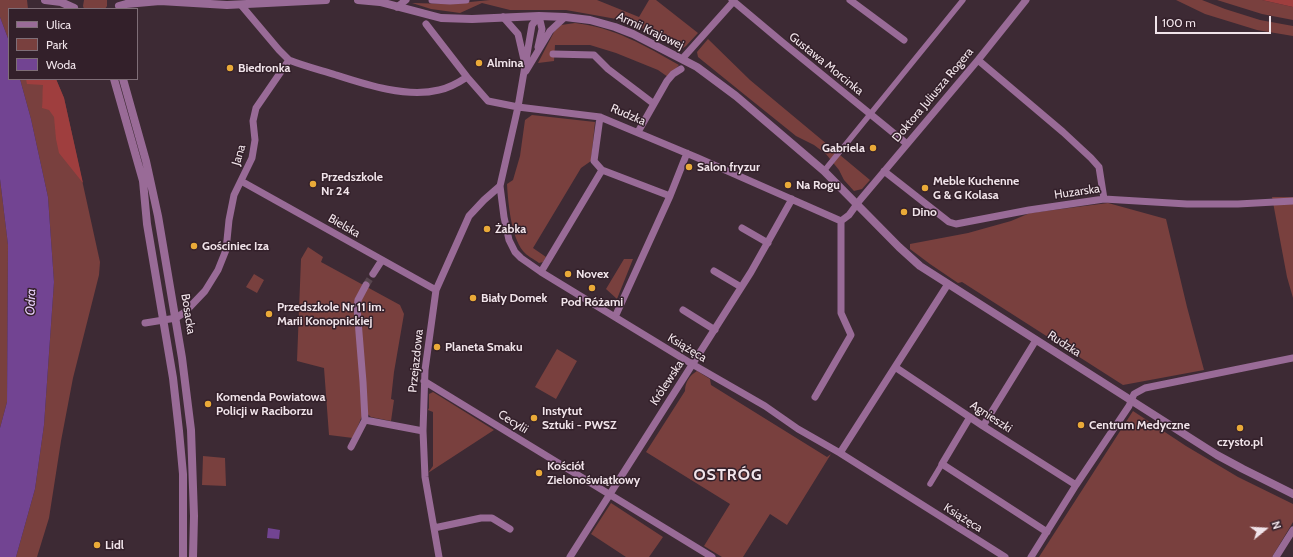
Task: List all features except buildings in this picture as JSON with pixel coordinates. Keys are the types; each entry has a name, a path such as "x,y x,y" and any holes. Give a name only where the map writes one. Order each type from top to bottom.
{"street":[{"path":"46,0 74,6"},
{"path":"46,0 58,8"},
{"path":"119,5 158,1 241,5 326,0"},
{"name":"Armii Krajowej","path":"358,0 380,2 441,18 472,19 539,16 565,17 590,20 615,27 639,37 711,76 824,171 858,204"},
{"path":"396,7 406,0"},
{"path":"432,0 466,0"},
{"path":"850,0 904,40"},
{"path":"824,171 963,0"},
{"name":"Doktora Juliusza Rogera","path":"858,204 1026,0"},
{"path":"682,59 733,1"},
{"name":"Gustawa Morcinka","path":"733,1 908,144"},
{"path":"241,5 289,60 368,85 395,90 419,92 434,91 450,87 467,77"},
{"name":"Książęca","path":"536,54 542,29 539,16"},
{"name":"Książęca","path":"539,16 532,25 518,108 500,186 509,240 515,252 541,272 692,364 765,406 798,429 840,453 1005,557"},
{"name":"Książęca","path":"503,17 518,34 525,64"},
{"name":"Książęca","path":"524,73 550,31 565,17"},
{"name":"Rudzka","path":"426,24 467,77 488,101 518,108 561,111 600,117 687,153 841,221"},
{"path":"552,54 594,56 608,69 654,104"},
{"name":"Jana","path":"176,318 185,312 204,290 218,270 226,250 229,220 234,195 252,158 255,140 253,121 256,108 289,60"},
{"path":"978,60 1063,132 1091,158 1099,167 1104,199"},
{"path":"638,132 670,77 681,69"},
{"name":"Bosacka","path":"114,80 143,181 148,224 173,378 183,474 183,557"},
{"name":"Bosacka","path":"123,80 153,192 183,364 191,430 193,557"},
{"path":"600,117 594,161 602,170 670,196"},
{"path":"615,317 670,196 687,153"},
{"path":"541,272 602,170"},
{"name":"Huzarska","path":"884,171 946,220 954,224 1028,210 1104,199 1194,204 1238,204 1293,201"},
{"name":"Bielska","path":"241,181 436,290"},
{"name":"Przejazdowa","path":"439,557 425,477 423,431 424,381 436,290 469,216 500,186"},
{"name":"Królewska","path":"570,557 715,330 768,243 792,199"},
{"path":"815,397 851,335 841,313 841,221 858,204"},
{"name":"Rudzka","path":"858,204 920,266 1217,455 1293,494"},
{"path":"742,228 768,243"},
{"path":"373,274 382,260"},
{"path":"714,271 741,287"},
{"path":"840,453 948,284"},
{"path":"352,447 365,420 357,308 358,300 366,285"},
{"path":"684,310 715,330"},
{"path":"145,323 176,318"},
{"path":"983,426 1036,340"},
{"path":"1031,557 1076,485 1114,431 1130,404 1134,394 1145,388 1293,358"},
{"name":"Agnieszki","path":"896,367 983,426 1076,485"},
{"name":"Cecylii","path":"424,381 712,557"},
{"path":"930,484 970,417"},
{"path":"365,420 423,431"},
{"path":"942,464 1047,532"},
{"path":"434,528 481,518 492,518 510,529"},
{"path":"1276,557 1293,530"}],"green space":[{"path":"0,0 27,0 28,8 8,8 8,38 0,17"},
{"path":"84,0 107,0 106,8 84,8"},
{"path":"490,0 597,0 639,17 649,0 656,0 698,33 683,48 649,31 622,20 566,10 510,10 482,3 460,13 431,9 412,3 450,4"},
{"path":"1176,0 1202,0 1260,20 1293,26 1293,36 1257,30 1205,14"},
{"path":"1217,0 1262,0 1293,7 1293,20 1262,14"},
{"path":"575,23 589,25 629,38 679,65 668,77 658,70 616,53 590,45 555,45 554,61 538,63 554,32 561,25"},
{"path":"708,39 750,80 870,180 862,189 854,191 844,180 839,170 826,154 814,145 796,136 698,57 697,52"},
{"path":"20,80 56,80 64,98 100,262 99,275 73,378 49,518 37,557 16,557 35,489 44,425 54,282 48,197 31,119"},
{"path":"532,115 595,122 591,161 581,168 533,248 546,257 543,262 539,263 523,251 519,245 511,219 507,184 513,180 520,156 525,120"},
{"path":"0,179 8,245 7,402 0,428"},
{"path":"1272,197 1293,197 1293,298 1287,277"},
{"path":"1108,203 1166,219 1204,370 1123,385 962,282 958,283 910,249 910,244 968,233 1011,221 1030,213"},
{"path":"308,247 323,257 321,262 400,305 404,314 394,372 391,399 394,400 391,421 371,417 363,410 353,438 329,435 324,368 297,361 301,259"},
{"path":"624,259 633,259 617,299 606,289"},
{"path":"254,274 264,280 257,293 246,287"},
{"path":"557,349 577,361 556,399 535,387"},
{"path":"697,371 710,379 711,385 827,457 831,454 787,525 770,514 743,557 722,557 704,546 730,504 646,452 685,391 688,379"},
{"path":"433,392 494,430 428,473 433,466 433,412 428,410 429,394"},
{"path":"1133,411 1186,446 1238,477 1293,504 1293,522 1272,557 1039,557"},
{"path":"203,456 225,458 226,486 202,485"},
{"path":"611,503 663,537 649,557 626,557 591,534"}],"shaded area":[{"path":"1262,0 1293,0 1293,7"},
{"path":"26,80 56,80 64,98 83,183 59,153 54,117 49,110 42,108 43,85 27,84"}],"water":[{"name":"Odra","path":"0,17 8,38 8,80 20,80 31,119 48,197 54,282 44,425 35,489 16,557 0,557 0,428 7,402 8,245 0,179"},
{"path":"268,528 280,530 279,539 267,538"}],"tunnel":[{"path":"366,285 373,274"}],"place":[{"name":"Almina","path":"479,63"},
{"name":"Biedronka","path":"230,68"},
{"name":"Gabriela","path":"873,148"},
{"name":"Salon fryzur","path":"689,167"},
{"name":"Przedszkole Nr 24","path":"313,184"},
{"name":"Na Rogu","path":"788,185"},
{"name":"Meble Kuchenne G & G Kolasa","path":"925,188"},
{"name":"Dino","path":"904,212"},
{"name":"Żabka","path":"487,229"},
{"name":"Gościniec Iza","path":"194,246"},
{"name":"Novex","path":"568,274"},
{"name":"Pod Różami","path":"592,288"},
{"name":"Biały Domek","path":"473,298"},
{"name":"Przedszkole Nr 11 im. Marii Konopnickiej","path":"269,314"},
{"name":"Planeta Smaku","path":"437,347"},
{"name":"Komenda Powiatowa Policji w Raciborzu","path":"208,404"},
{"name":"Instytut Sztuki - PWSZ","path":"534,418"},
{"name":"Centrum Medyczne","path":"1081,425"},
{"name":"czysto.pl","path":"1240,428"},
{"name":"Kościół Zielonoświątkowy","path":"539,473"},
{"name":"Lidl","path":"97,545"}],"district":[{"name":"OSTRÓG","path":"728,475"}]}
